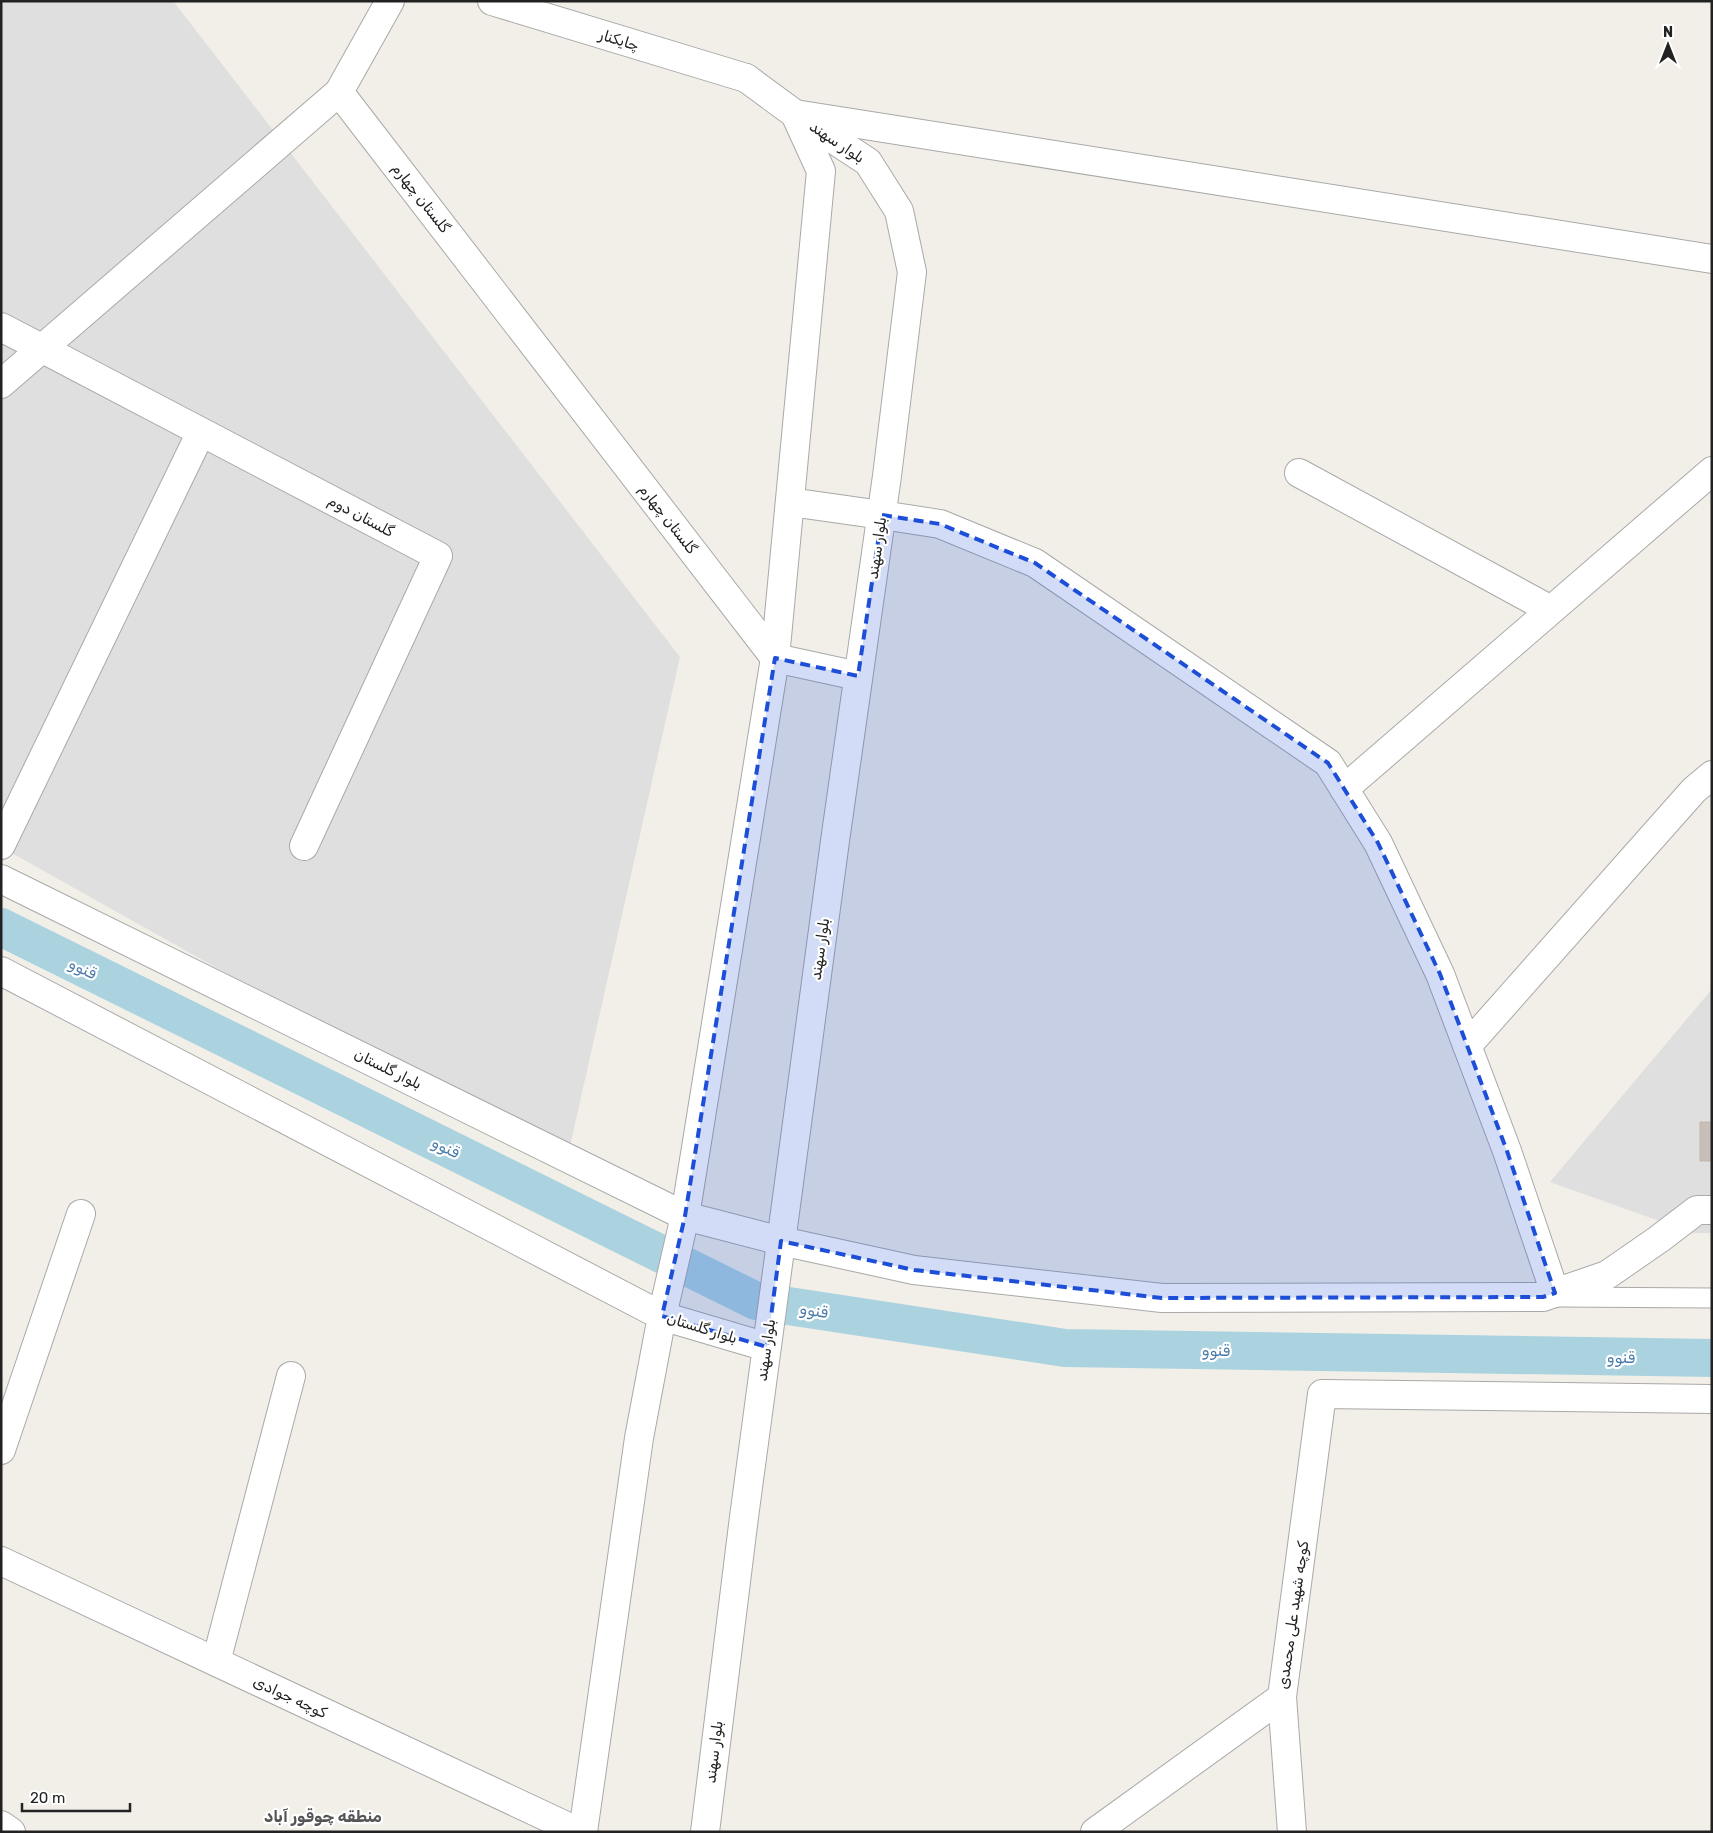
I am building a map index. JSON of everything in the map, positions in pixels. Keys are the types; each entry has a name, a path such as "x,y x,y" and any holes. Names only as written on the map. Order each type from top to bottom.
{"street":[{"path":"1,384 339,92 390,1"},
{"name":"چایکنار","path":"492,1 746,78"},
{"name":"بلوار سهند","path":"705,1832 781,1241 858,676 882,515 912,272 899,211 868,162 795,114 746,78"},
{"name":"گلستان چهارم","path":"339,92 775,658"},
{"path":"795,114 1712,258"},
{"name":"بلوار سهند","path":"581,1832 638,1438 662,1316 685,1216 775,658 821,171 795,114"},
{"name":"گلستان دوم","path":"1,327 438,556 304,846"},
{"path":"1,845 201,432"},
{"path":"1344,789 1712,471"},
{"path":"1299,473 1551,610"},
{"path":"790,502 940,524 1035,563 1328,763 1378,843 1440,974 1507,1151 1549,1295"},
{"path":"775,658 858,676"},
{"path":"1467,1046 1694,790 1712,775"},
{"name":"بلوار گلستان","path":"1,879 685,1216 781,1241 914,1270 1162,1298 1549,1295 1607,1275 1659,1239 1696,1210 1712,1210"},
{"name":"بلوار گلستان","path":"1,971 662,1316 767,1347"},
{"path":"1,1450 81,1214"},
{"path":"216,1662 291,1376"},
{"name":"کوچه شهید علی محمدی","path":"1095,1832 1282,1697 1322,1394 1712,1399"},
{"name":"کوچه جوادی","path":"1,1562 581,1832"},
{"path":"1282,1697 1292,1832"},
{"path":"1,1825 11,1832"}],"lane":[{"path":"1549,1295 1712,1298"}],"highlighted area":[{"path":"882,515 940,524 1035,563 1328,763 1378,843 1440,974 1507,1151 1555,1293 1543,1297 1162,1298 914,1270 781,1241 767,1347 662,1316 685,1216 775,658 858,676"}],"shaded area":[{"path":"1,1 174,2 680,657 566,1164 1,847"},
{"path":"1712,989 1712,1233 1693,1233 1550,1182"}],"building":[{"path":"1700,1122 1712,1122 1712,1161 1700,1161"}],"waterway":[{"name":"قنوو","path":"1,927 756,1301 1065,1348 1712,1358"}],"district":[{"name":"منطقه چوقور آباد","path":"323,1816"}]}
